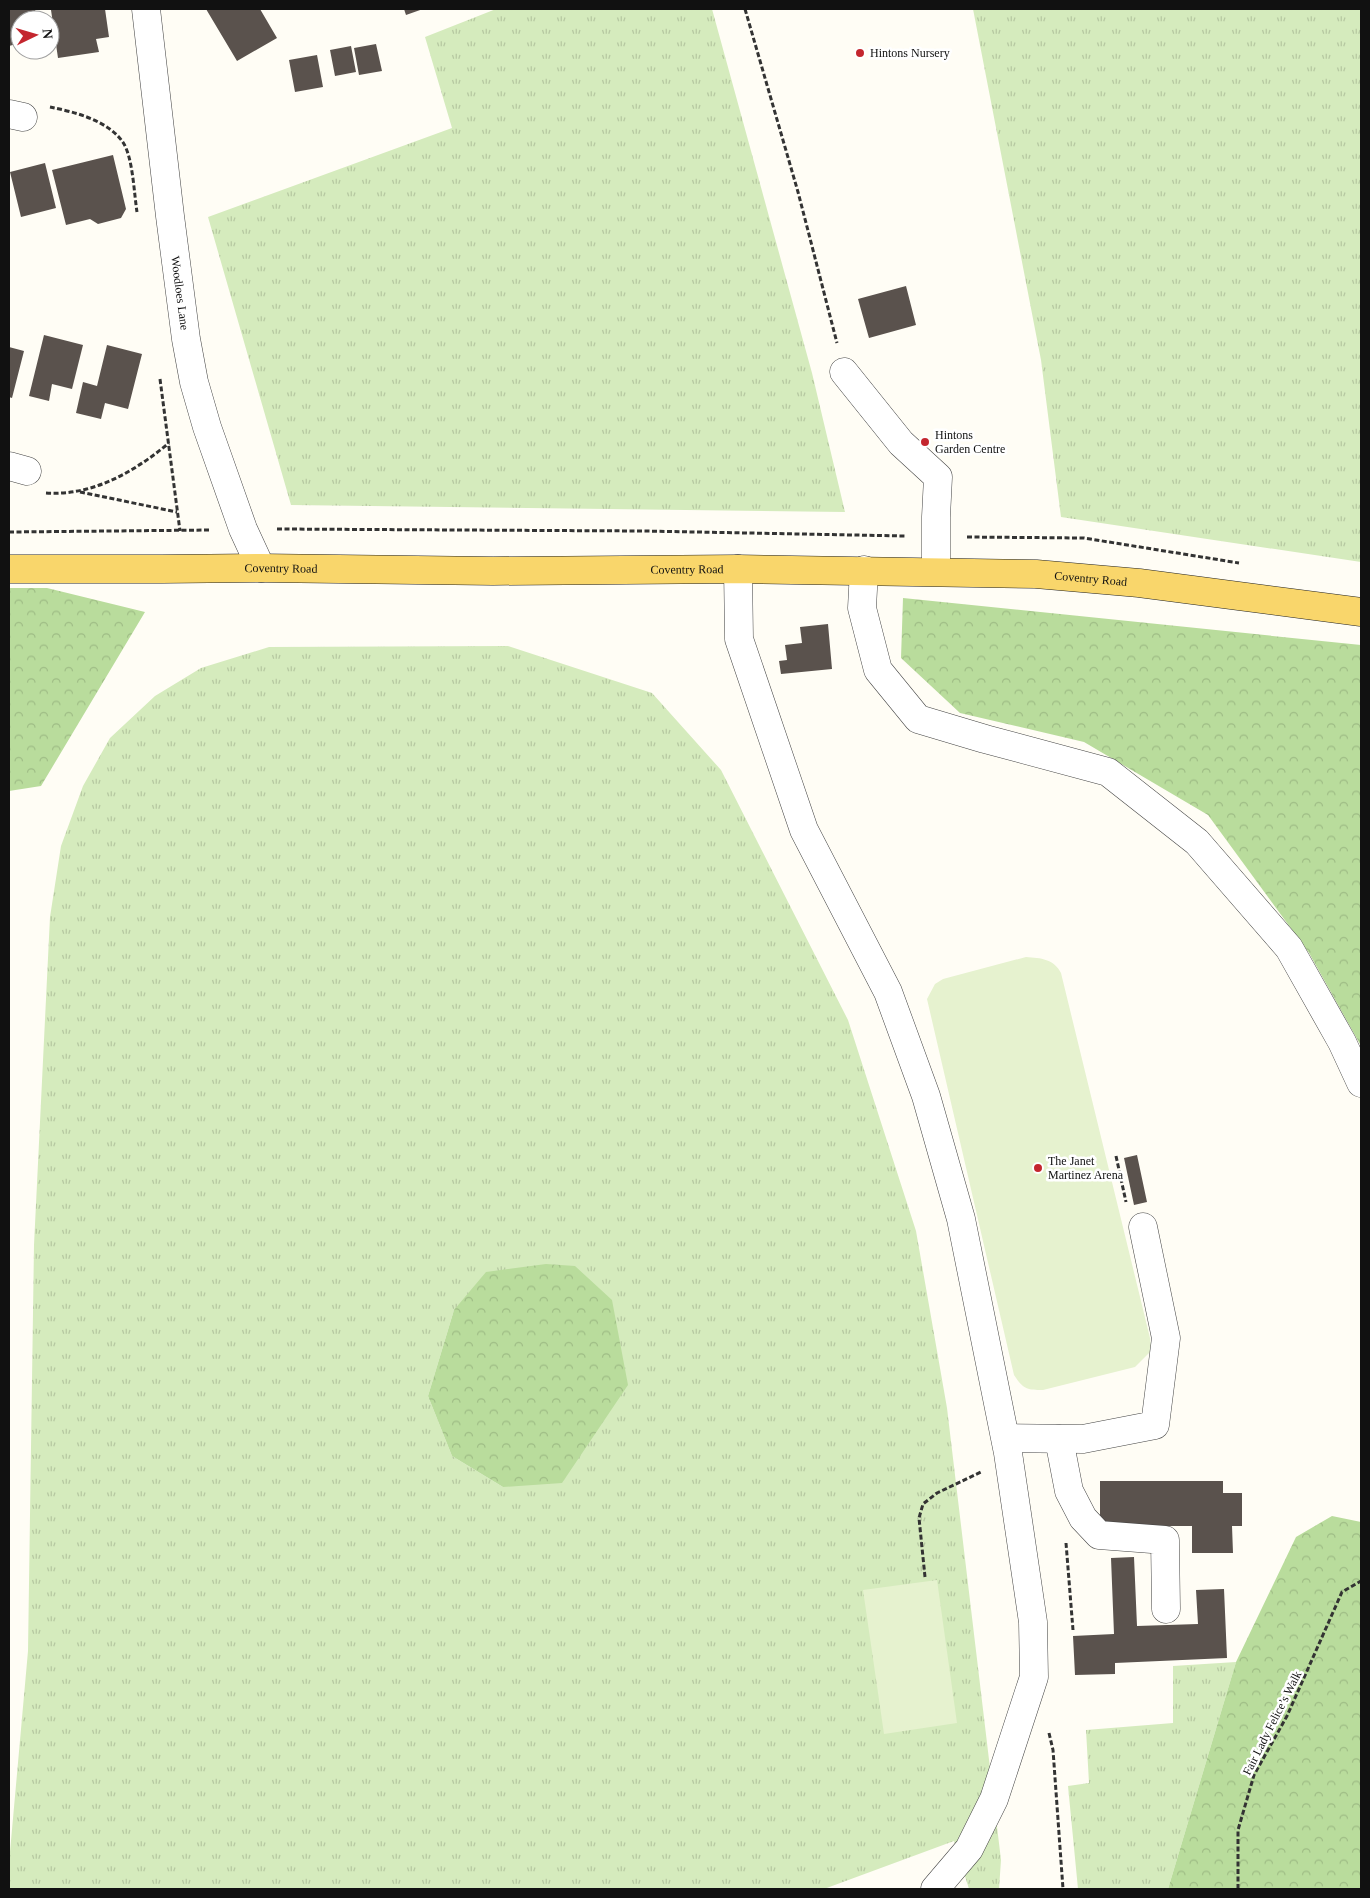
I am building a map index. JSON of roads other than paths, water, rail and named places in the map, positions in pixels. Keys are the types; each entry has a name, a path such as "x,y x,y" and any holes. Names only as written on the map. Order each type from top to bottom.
{"main road":[{"name":"Coventry Road","path":"9,568 261,568 493,571 738,569 1036,574 1086,577 1361,612"}],"street":[{"name":"Woodloes Lane","path":"146,9 170,216 194,382 207,427 243,529 261,568"},
{"path":"844,372 901,442 938,477 936,571"},
{"path":"738,569 738,639 804,830 888,992 926,1096 961,1219 1007,1445 1033,1622 1034,1677 994,1799 969,1849 935,1889"},
{"path":"864,570 862,608 878,670 918,719 1108,772 1196,842 1288,948 1342,1042 1361,1083"},
{"path":"1007,1445 1059,1439 1083,1439 1155,1425 1166,1338 1136,1218"},
{"path":"1059,1439 1069,1491 1083,1518 1099,1535 1165,1540 1166,1609"}],"place":[{"name":"Hintons Nursery","path":"860,53"},
{"name":"Hintons Garden Centre","path":"925,442"},
{"name":"The Janet Martinez Arena","path":"1038,1168"}]}
